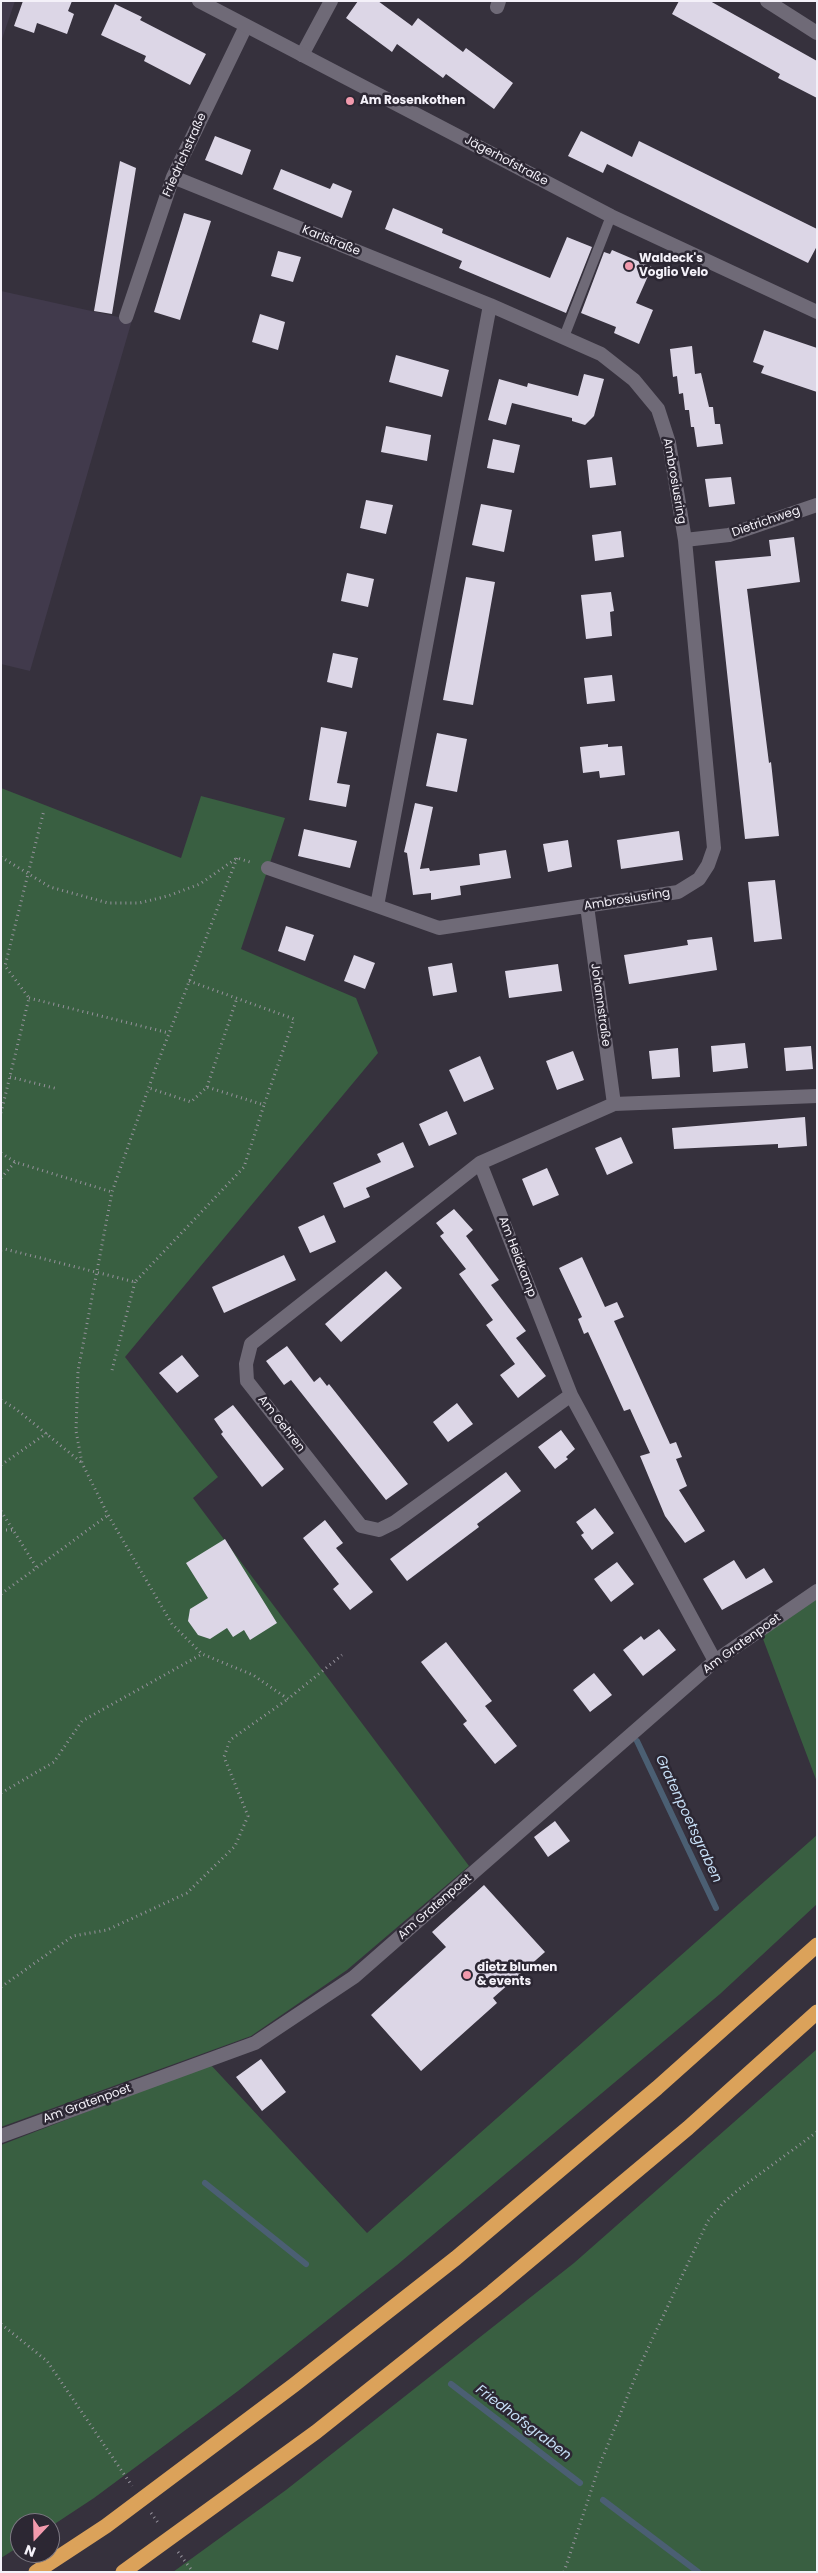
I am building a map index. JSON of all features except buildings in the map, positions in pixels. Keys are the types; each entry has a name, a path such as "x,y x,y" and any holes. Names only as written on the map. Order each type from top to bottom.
{"highway":[{"path":"36,2572 114,2520 294,2385 448,2264 657,2088 817,1945"},
{"path":"123,2572 316,2432 492,2292 688,2128 817,2012"}],"street":[{"name":"Jägerhofstraße","path":"198,1 611,216 814,308"},
{"path":"302,55 331,1"},
{"path":"767,1 817,33"},
{"name":"Friedrichstraße","path":"126,316 173,177 246,26"},
{"name":"Karlstraße","path":"173,177 490,305"},
{"path":"377,906 490,305"},
{"name":"Ambrosiusring","path":"268,868 439,928 678,892 699,879 708,865 714,848 685,540 670,443 658,409 634,380 608,359 564,337 490,305"},
{"name":"Dietrichweg","path":"685,540 729,536 817,505"},
{"name":"Johannstraße","path":"587,906 614,1104"},
{"path":"480,1163 614,1104 817,1096"},
{"name":"Am Heidkamp","path":"480,1163 571,1395 714,1661"},
{"name":"Am Gehren","path":"480,1163 251,1344 246,1364 247,1381 361,1526 379,1530 395,1522 571,1395"},
{"name":"Am Gratenpoet","path":"1,2136 255,2043 354,1977 714,1661 817,1591"}],"lane":[{"path":"564,337 611,216"}],"path":[{"path":"44,810 3,966 29,998 169,1033"},
{"path":"1,856 28,875 50,887 108,903 139,903 168,896 200,884 237,858"},
{"path":"237,858 268,868"},
{"path":"237,858 169,1033 112,1192 78,1371 76,1431 82,1463 108,1515 172,1624 202,1654 253,1675 288,1699"},
{"path":"112,1370 135,1282 244,1167 294,1019 189,981"},
{"path":"1,1113 29,998"},
{"path":"149,1088 192,1102 207,1087 237,998"},
{"path":"10,1077 58,1089"},
{"path":"207,1087 264,1105"},
{"path":"1,1153 16,1162 112,1192"},
{"path":"1,1178 16,1162"},
{"path":"1,1250 5,1249 96,1270 135,1282"},
{"path":"1,1400 47,1433 82,1463"},
{"path":"1,1465 47,1433"},
{"path":"1,1511 37,1568"},
{"path":"1,1594 108,1515"},
{"path":"1,1530 13,1530"},
{"path":"1,1793 54,1762 82,1721 202,1654"},
{"path":"1,1986 73,1936 107,1930 187,1892 235,1846 248,1816 224,1757 230,1740 288,1699 342,1655"},
{"path":"564,2572 600,2464 641,2363 708,2221 724,2202 738,2190 817,2132"},
{"path":"1,2324 47,2362 105,2448"}],"shaded area":[{"path":"1,1 15,1 1,42"},
{"path":"1,291 132,320 30,671 1,664"}],"green space":[{"path":"1,788 181,858 201,796 285,818 241,949 356,998 378,1053 125,1357 218,1477 193,1498 469,1866 347,1970 251,2036 1,2127"},
{"path":"817,1591 817,1782 760,1631"},
{"path":"817,1835 817,1904 720,1994 397,2265 238,2391 94,2498 60,2520 60,2513 10,2513 10,2552 1,2558 1,2145 210,2064 367,2233"},
{"path":"817,2049 817,2572 173,2572 286,2490 574,2263"}],"waterway":[{"name":"Gratenpoetsgraben","path":"637,1741 716,1908"},
{"name":"Friedhofsgraben","path":"205,2183 306,2264"},
{"name":"Friedhofsgraben","path":"451,2384 580,2483"},
{"name":"Friedhofsgraben","path":"603,2500 698,2572"}],"place":[{"name":"Am Rosenkothen","path":"350,101"},
{"name":"Waldeck's Voglio Velo","path":"629,266"},
{"name":"dietz blumen & events","path":"467,1975"}]}
